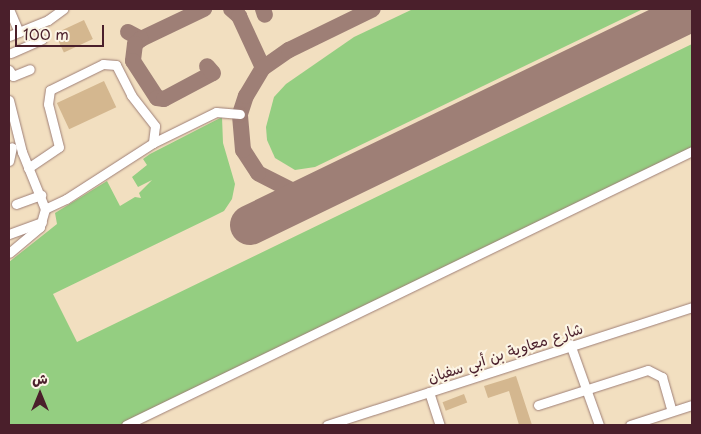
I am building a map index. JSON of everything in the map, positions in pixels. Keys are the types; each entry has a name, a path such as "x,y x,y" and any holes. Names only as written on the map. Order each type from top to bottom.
{"street":[{"path":"9,9 32,44"},
{"path":"9,36 23,31 63,9"},
{"path":"10,53 42,39"},
{"path":"28,168 55,152 60,144 48,104 48,92 108,63 116,65 131,95 152,121 156,132 152,143"},
{"path":"9,70 13,76 30,69"},
{"path":"9,100 28,168 41,195 45,209 42,222 9,252"},
{"path":"45,209 66,199 152,143 216,112 240,114"},
{"path":"9,161 12,147"},
{"path":"126,425 692,151"},
{"path":"16,204 41,195"},
{"path":"9,234 42,222"},
{"name":"شارع معاوية بن أبي سفيان","path":"326,425 570,344 692,309"},
{"path":"570,344 599,425"},
{"path":"538,405 654,371 662,377 672,411"},
{"path":"429,392 440,425"},
{"path":"630,425 692,405"}],"green space":[{"path":"413,9 643,9 315,167 295,170 275,158 267,140 266,127 274,97 286,84 354,37"},
{"path":"692,44 692,150 124,425 9,425 9,262 57,224 55,213 107,181 120,206 135,197 141,198 139,193 152,180 138,187 132,177 147,165 143,159 150,154 222,117 223,143 235,184 232,199 224,211 53,294 77,342"}],"building":[{"path":"84,20 93,39 64,53 55,34"},
{"path":"104,81 116,107 69,129 57,103"},
{"path":"516,376 532,425 519,425 509,391 488,398 484,386"},
{"path":"464,394 467,402 446,411 443,402"}],"taxiway":[{"path":"128,32 141,39 204,9"},
{"path":"231,9 239,16 263,68"},
{"path":"263,9 265,15"},
{"path":"324,189 293,191 258,173 243,150 240,114 246,96 263,68 289,50 373,9"},
{"path":"141,39 135,44 133,61 157,98 164,99 213,73 207,66"}],"runway":[{"path":"250,225 692,11"}]}
